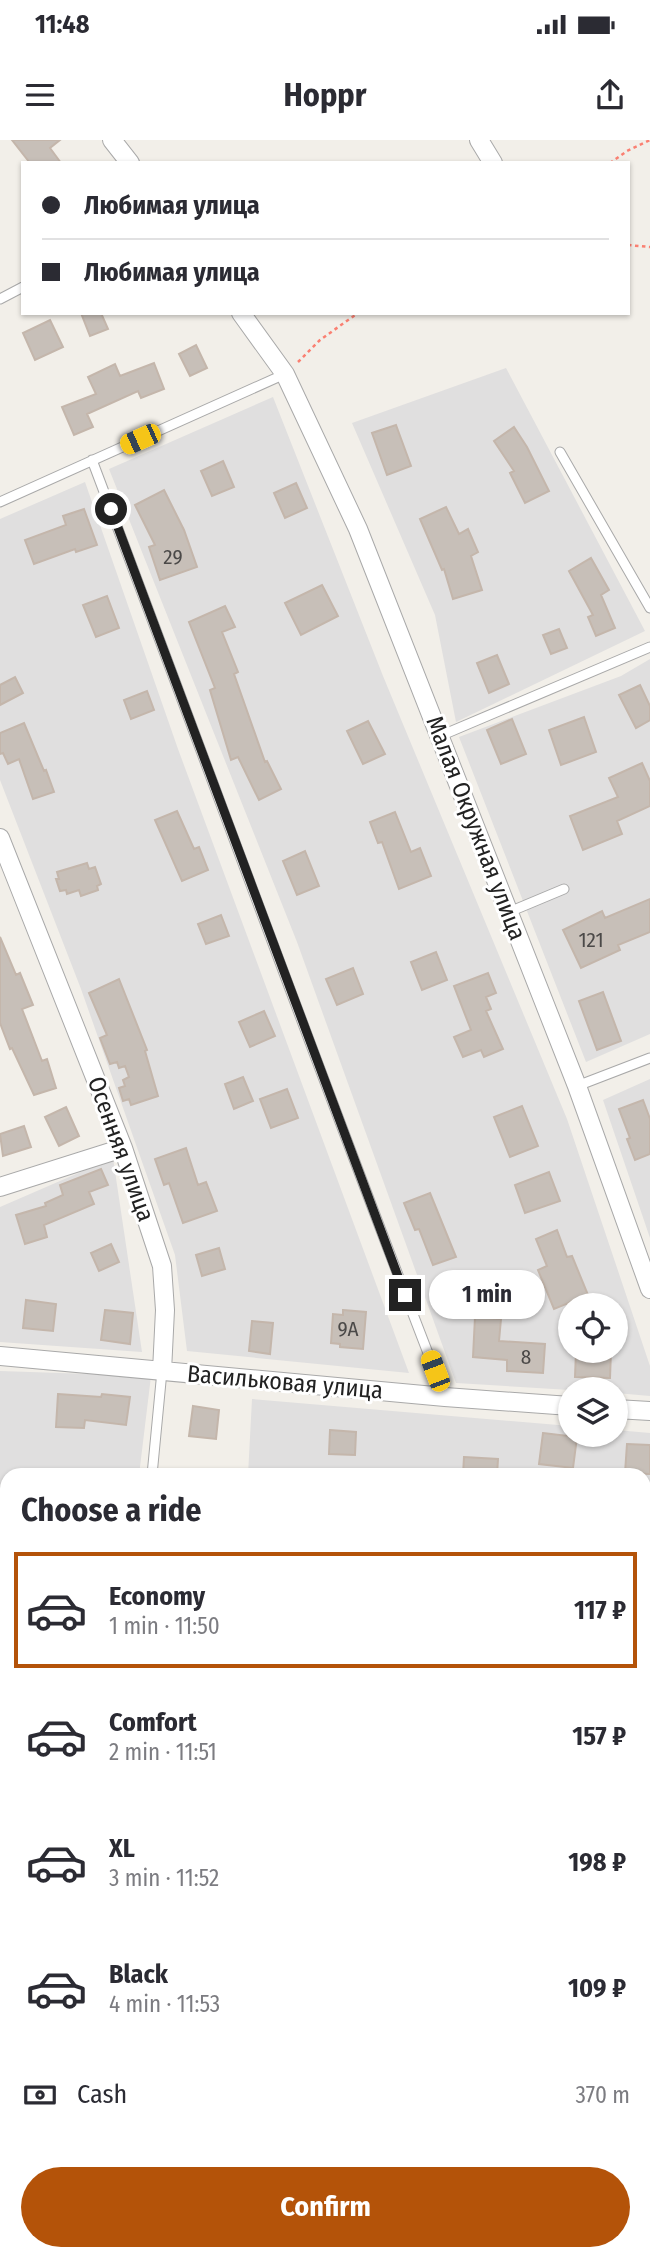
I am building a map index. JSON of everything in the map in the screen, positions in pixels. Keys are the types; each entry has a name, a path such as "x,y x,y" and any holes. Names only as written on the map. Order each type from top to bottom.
{"street":[{"path":"112,140 128,161"},
{"path":"479,140 493,161"},
{"name":"Малая Окружная улица","path":"242,315 285,374 358,529 577,1086 649,1281"},
{"name":"Осенняя улица","path":"0,838 123,1148 162,1266 165,1310 162,1371"},
{"path":"0,1187 123,1148"},
{"name":"Васильковая улица","path":"0,1356 558,1405"},
{"path":"628,1410 650,1412"}],"lane":[{"path":"0,299 21,288"},
{"path":"0,502 285,374"},
{"path":"560,452 650,608"},
{"path":"92,460 365,1192 445,1397"},
{"path":"440,736 650,647"},
{"path":"509,912 564,889"},
{"path":"577,1086 650,1058"},
{"name":"Осенняя улица","path":"153,1468 162,1371"}],"path":[{"path":"613,161 650,140"},
{"path":"630,245 650,247"},
{"path":"285,374 320,340 355,315"}],"shaded area":[{"path":"506,368 645,631 456,722 435,615 352,423"},
{"path":"273,397 383,676 567,1119 625,1293 558,1293 558,1363 628,1363 628,1301 650,1366 650,1396 628,1394 628,1377 558,1377 558,1389 456,1383 297,942 109,469"},
{"path":"85,482 178,749 409,1373 187,1351 175,1255 81,989 0,780 0,519"},
{"path":"650,659 650,1034 586,1062 459,737 621,676"},
{"path":"650,1079 650,1238 603,1100"},
{"path":"113,1158 142,1352 0,1342 0,1207"},
{"path":"0,1371 151,1376 140,1468 0,1468"},
{"path":"252,1399 558,1425 558,1447 628,1447 628,1431 650,1433 650,1468 248,1468"}],"building":[{"path":"12,140 60,140 50,148 60,161 28,161"},
{"path":"82,315 102,315 108,329 90,336"},
{"path":"50,320 63,347 35,360 23,333"},
{"path":"196,345 207,368 190,376 179,354"},
{"path":"154,363 164,389 141,398 138,391 87,414 93,427 74,435 62,407 96,394 88,377 115,364 120,376"},
{"path":"396,425 411,466 387,475 372,433"},
{"path":"514,427 549,491 525,503 510,473 514,471 494,441"},
{"path":"223,461 234,487 212,496 201,471"},
{"path":"296,483 307,508 285,518 274,493"},
{"path":"164,490 184,530 197,567 160,580 149,547 155,545 135,505"},
{"path":"446,507 459,534 468,529 478,552 471,556 482,590 453,599 444,569 442,570 420,519"},
{"path":"84,509 97,545 76,552 75,549 34,564 25,540 66,525 63,516"},
{"path":"591,558 609,590 601,595 615,628 596,636 588,617 593,615 569,571"},
{"path":"322,585 338,616 301,635 285,603"},
{"path":"107,596 119,628 96,637 83,605"},
{"path":"225,606 235,627 222,632 238,672 234,674 265,762 267,761 281,789 259,800 238,757 231,760 210,690 215,688 189,622"},
{"path":"559,629 567,648 551,654 543,635"},
{"path":"497,655 509,684 489,693 477,663"},
{"path":"15,677 23,693 0,705 0,685"},
{"path":"640,685 650,706 650,720 636,728 619,695"},
{"path":"147,691 154,710 131,719 124,700"},
{"path":"584,717 596,752 561,765 549,730"},
{"path":"512,719 526,754 501,764 487,730"},
{"path":"368,721 385,754 363,764 347,731"},
{"path":"24,723 54,792 33,799 19,759 8,764 3,753 0,754 0,733"},
{"path":"642,763 650,781 650,806 617,821 622,834 583,850 570,816 618,797 609,778"},
{"path":"177,811 194,849 199,847 208,870 182,881 155,820"},
{"path":"395,812 411,852 420,848 431,876 399,889 382,842 378,843 370,822"},
{"path":"305,851 319,886 297,895 283,861"},
{"path":"87,863 89,869 95,867 101,884 97,886 98,890 81,896 79,890 67,894 66,890 60,891 57,872"},
{"path":"650,899 650,932 618,945 620,950 581,968 563,930 602,911 605,918"},
{"path":"221,915 229,936 206,944 198,924"},
{"path":"0,937 16,975 20,973 33,1005 22,1009 42,1061 47,1059 56,1088 34,1095 0,1023"},
{"path":"436,952 447,980 422,990 411,962"},
{"path":"353,968 363,994 337,1005 326,979"},
{"path":"488,973 496,993 486,997 491,1009 486,1011 503,1049 484,1057 481,1050 463,1057 454,1037 471,1030 454,986"},
{"path":"119,979 147,1050 145,1051 158,1096 131,1105 129,1099 123,1101 119,1088 125,1086 123,1080 129,1077 125,1066 119,1068 117,1062 110,1064 100,1038 107,1035 89,993"},
{"path":"603,992 621,1041 597,1050 579,1001"},
{"path":"264,1011 275,1036 250,1047 239,1022"},
{"path":"243,1077 253,1101 234,1109 225,1084"},
{"path":"287,1089 298,1118 271,1128 260,1099"},
{"path":"643,1100 650,1119 650,1154 635,1160 619,1109"},
{"path":"522,1106 538,1146 510,1157 494,1117"},
{"path":"66,1107 79,1136 59,1146 45,1117"},
{"path":"24,1126 31,1147 3,1156 0,1134"},
{"path":"186,1148 198,1185 206,1182 217,1211 183,1223 169,1183 164,1185 155,1159"},
{"path":"101,1169 108,1185 89,1192 94,1204 44,1225 47,1237 25,1244 16,1215 46,1206 45,1203 63,1195 60,1185"},
{"path":"549,1172 560,1201 525,1213 515,1185"},
{"path":"430,1193 456,1257 433,1265 419,1229 415,1230 404,1203"},
{"path":"557,1230 567,1257 572,1256 587,1293 558,1293 558,1307 554,1309 538,1270 547,1266 536,1239"},
{"path":"111,1244 119,1262 99,1271 91,1253"},
{"path":"219,1248 225,1269 202,1276 196,1255"},
{"path":"26,1300 56,1304 53,1331 23,1328"},
{"path":"105,1310 133,1313 130,1344 101,1340"},
{"path":"343,1310 366,1312 363,1349 340,1347 340,1344 331,1343 333,1314 343,1315"},
{"path":"475,1317 501,1319 499,1341 545,1344 543,1373 507,1371 507,1360 473,1357"},
{"path":"252,1321 273,1323 270,1354 249,1351"},
{"path":"576,1363 611,1363 610,1377 575,1377"},
{"path":"58,1394 130,1397 126,1425 85,1420 84,1428 56,1427"},
{"path":"193,1406 219,1410 216,1439 189,1436"},
{"path":"330,1430 356,1432 355,1455 329,1454"},
{"path":"543,1433 558,1435 558,1447 576,1447 573,1468 539,1464"},
{"path":"628,1444 650,1445 650,1468 625,1468"},
{"path":"464,1457 498,1459 497,1468 463,1468"}],"route":[{"path":"111,509 405,1295"}]}
